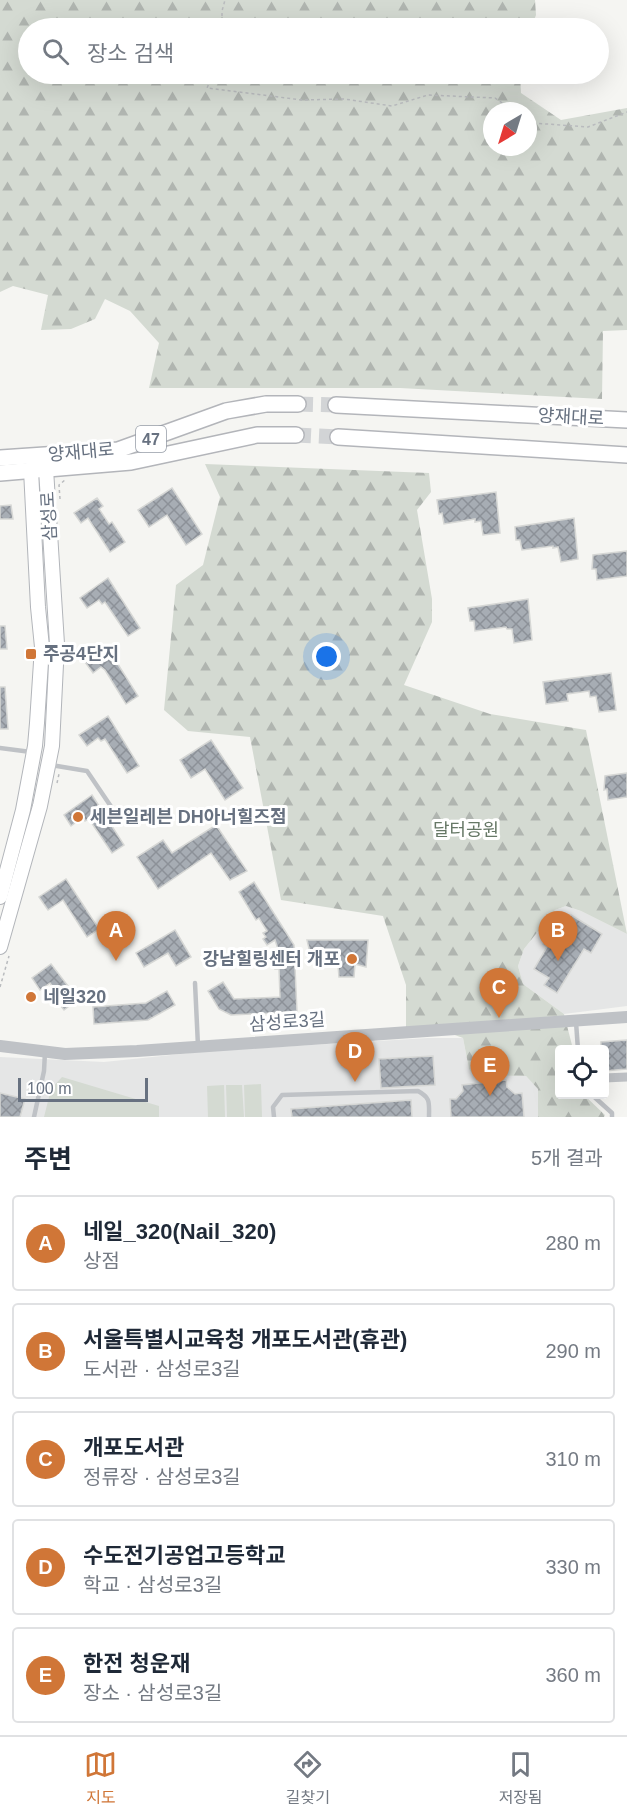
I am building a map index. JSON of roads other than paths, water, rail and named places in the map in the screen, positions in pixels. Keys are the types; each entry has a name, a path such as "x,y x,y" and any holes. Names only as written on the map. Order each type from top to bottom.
{"main road":[{"name":"양재대로","path":"0,458 118,450 226,411 266,404 298,404"},
{"name":"양재대로","path":"336,405 627,420"},
{"name":"양재대로","path":"0,473 131,462 256,435 296,435"},
{"name":"양재대로","path":"338,437 627,455"},
{"name":"삼성로","path":"0,897 23,810 34,752 42,647 38,607 38,456"},
{"name":"삼성로","path":"0,947 40,806 52,746 57,644 38,470"}],"street":[{"name":"삼성로3길","path":"0,1046 45,1052 104,1053 627,1017"},
{"path":"609,1078 627,1077"}],"lane":[{"path":"0,747 34,752"},
{"path":"48,764 87,771 112,808"},
{"path":"195,983 198,1046"},
{"path":"576,1020 578,1045"},
{"path":"34,1117 44,1071 45,1052"},
{"path":"274,1117 273,1107 282,1095 418,1090 426,1095 429,1102 429,1117"},
{"path":"596,1099 612,1113 612,1117"}],"tunnel":[{"path":"298,404 336,405"},
{"path":"296,435 338,437"}],"place":[{"name":"주공4단지","path":"31,654"},
{"name":"세븐일레븐 DH아너힐즈점","path":"78,817"},
{"name":"강남힐링센터 개포","path":"352,959"},
{"name":"네일_320(Nail_320)","path":"116,961"},
{"name":"서울특별시교육청 개포도서관(휴관)","path":"558,961"},
{"name":"네일320","path":"31,997"},
{"name":"개포도서관","path":"499,1018"},
{"name":"수도전기공업고등학교","path":"355,1082"},
{"name":"한전 청운재","path":"490,1096"}],"park label":[{"name":"달터공원","path":"466,830"}]}
